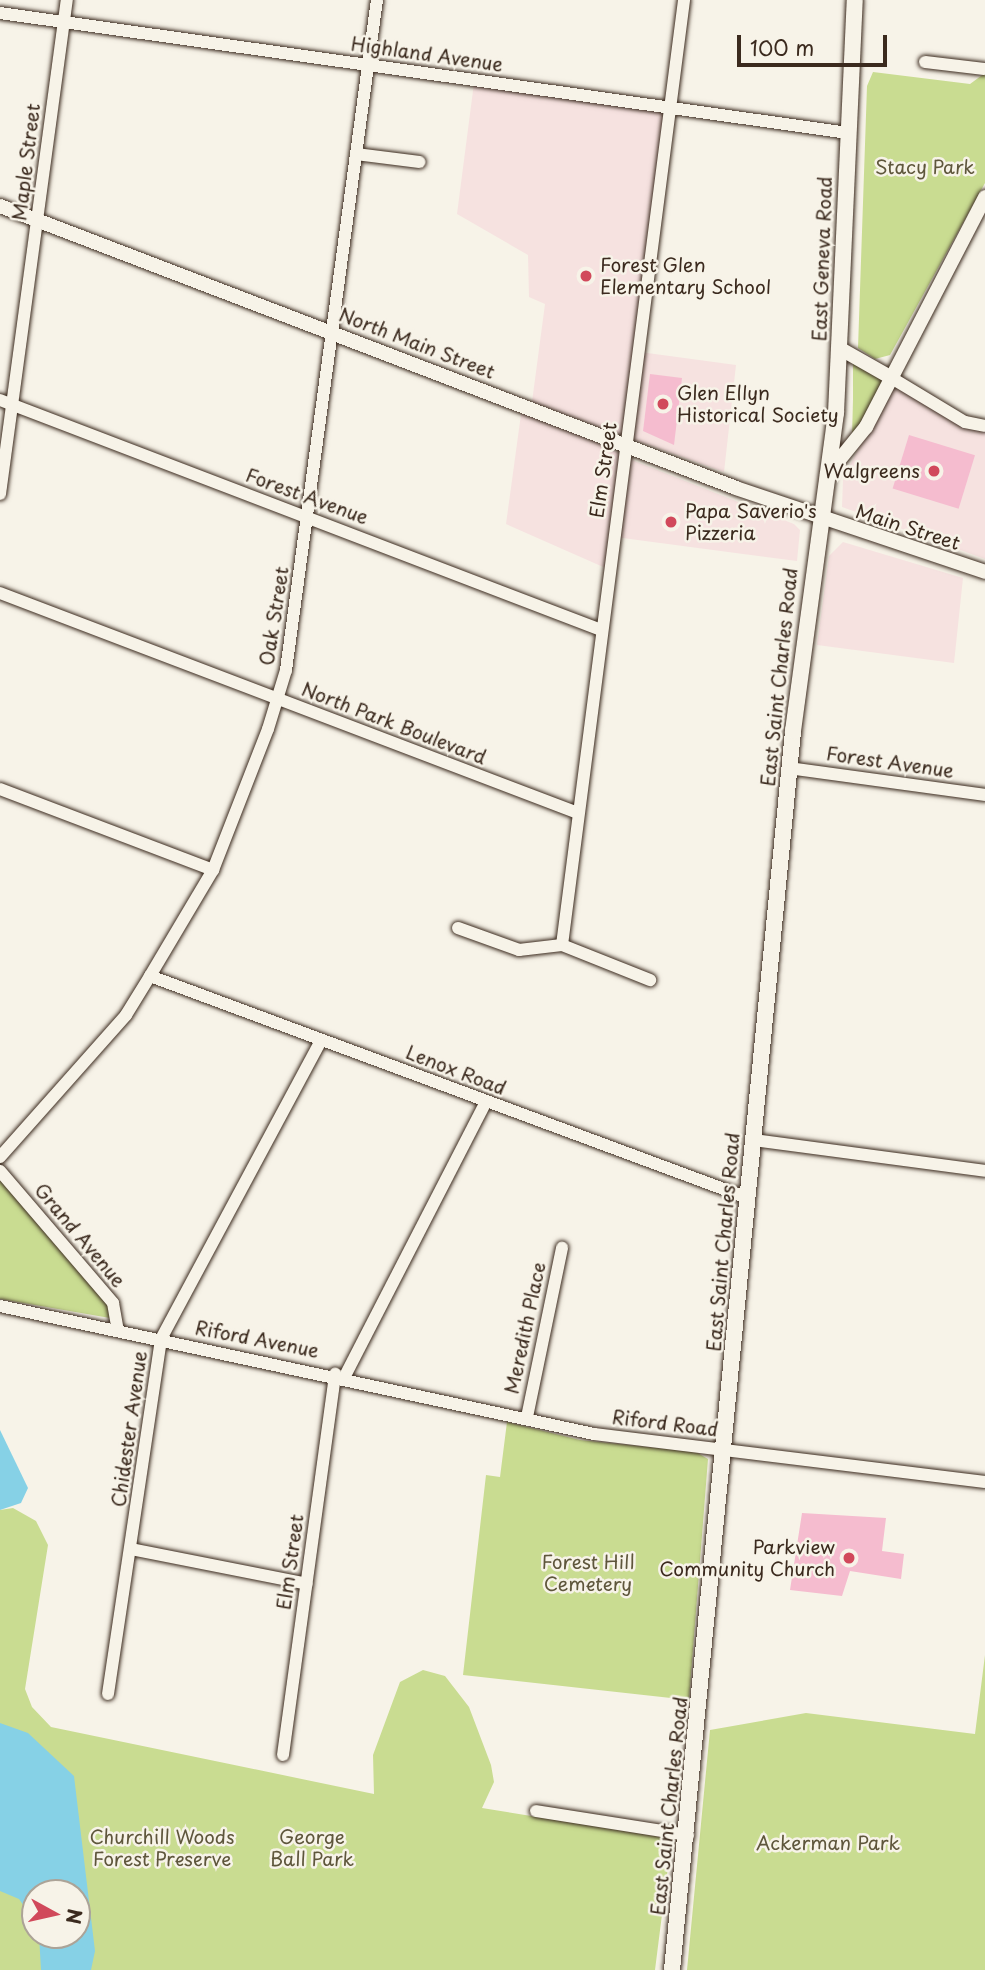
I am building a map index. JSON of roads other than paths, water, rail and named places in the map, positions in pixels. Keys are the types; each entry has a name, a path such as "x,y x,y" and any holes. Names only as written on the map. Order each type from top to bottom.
{"main road":[{"name":"East Geneva Road","path":"819,518 827,475 839,348 855,0"},
{"name":"East Saint Charles Road","path":"672,1970 688,1835 789,768 819,518"}],"street":[{"name":"Maple Street","path":"0,494 6,403 38,221 67,0"},
{"name":"Oak Street","path":"0,1157 126,1015 150,976 213,870 277,699 308,517 377,0"},
{"name":"Elm Street","path":"562,946 684,0"},
{"name":"Highland Avenue","path":"0,13 849,133"},
{"path":"925,62 985,69"},
{"path":"356,154 419,162"},
{"path":"827,475 856,443 985,197"},
{"name":"North Main Street","path":"0,206 819,518"},
{"path":"839,348 965,422 985,426"},
{"name":"Forest Avenue","path":"6,403 601,630"},
{"name":"Main Street","path":"819,518 985,572"},
{"name":"North Park Boulevard","path":"0,593 578,813"},
{"name":"Forest Avenue","path":"789,768 985,795"},
{"path":"0,789 213,870"},
{"path":"458,928 519,950 562,946 650,980"},
{"name":"Lenox Road","path":"150,976 748,1198"},
{"name":"Chidester Avenue","path":"108,1693 161,1339 321,1040"},
{"name":"Elm Street","path":"283,1755 340,1375 486,1101"},
{"path":"754,1140 985,1171"},
{"name":"Grand Avenue","path":"0,1171 113,1303 118,1329"},
{"name":"Meredith Place","path":"527,1417 562,1248"},
{"path":"0,1306 161,1339"},
{"name":"Riford Avenue","path":"161,1339 340,1375"},
{"name":"Riford Road","path":"340,1375 594,1434 985,1482"},
{"path":"131,1549 307,1584"},
{"path":"536,1811 688,1835"}],"water":[{"path":"0,1430 28,1488 21,1503 0,1510"},
{"path":"0,1723 28,1733 74,1776 86,1879 21,1879 21,1902 0,1891"},
{"path":"91,1918 95,1951 91,1970 41,1970 40,1949 91,1949"}],"place":[{"name":"Forest Glen Elementary School","path":"586,276"},
{"name":"Glen Ellyn Historical Society","path":"663,404"},
{"name":"Walgreens","path":"934,471"},
{"name":"Papa Saverio's Pizzeria","path":"671,522"},
{"name":"Parkview Community Church","path":"849,1558"}],"park label":[{"name":"Stacy Park","path":"925,167"},
{"name":"Forest Hill Cemetery","path":"588,1573"},
{"name":"Ackerman Park","path":"828,1843"},
{"name":"Churchill Woods Forest Preserve","path":"162,1848"},
{"name":"George Ball Park","path":"312,1848"}]}
